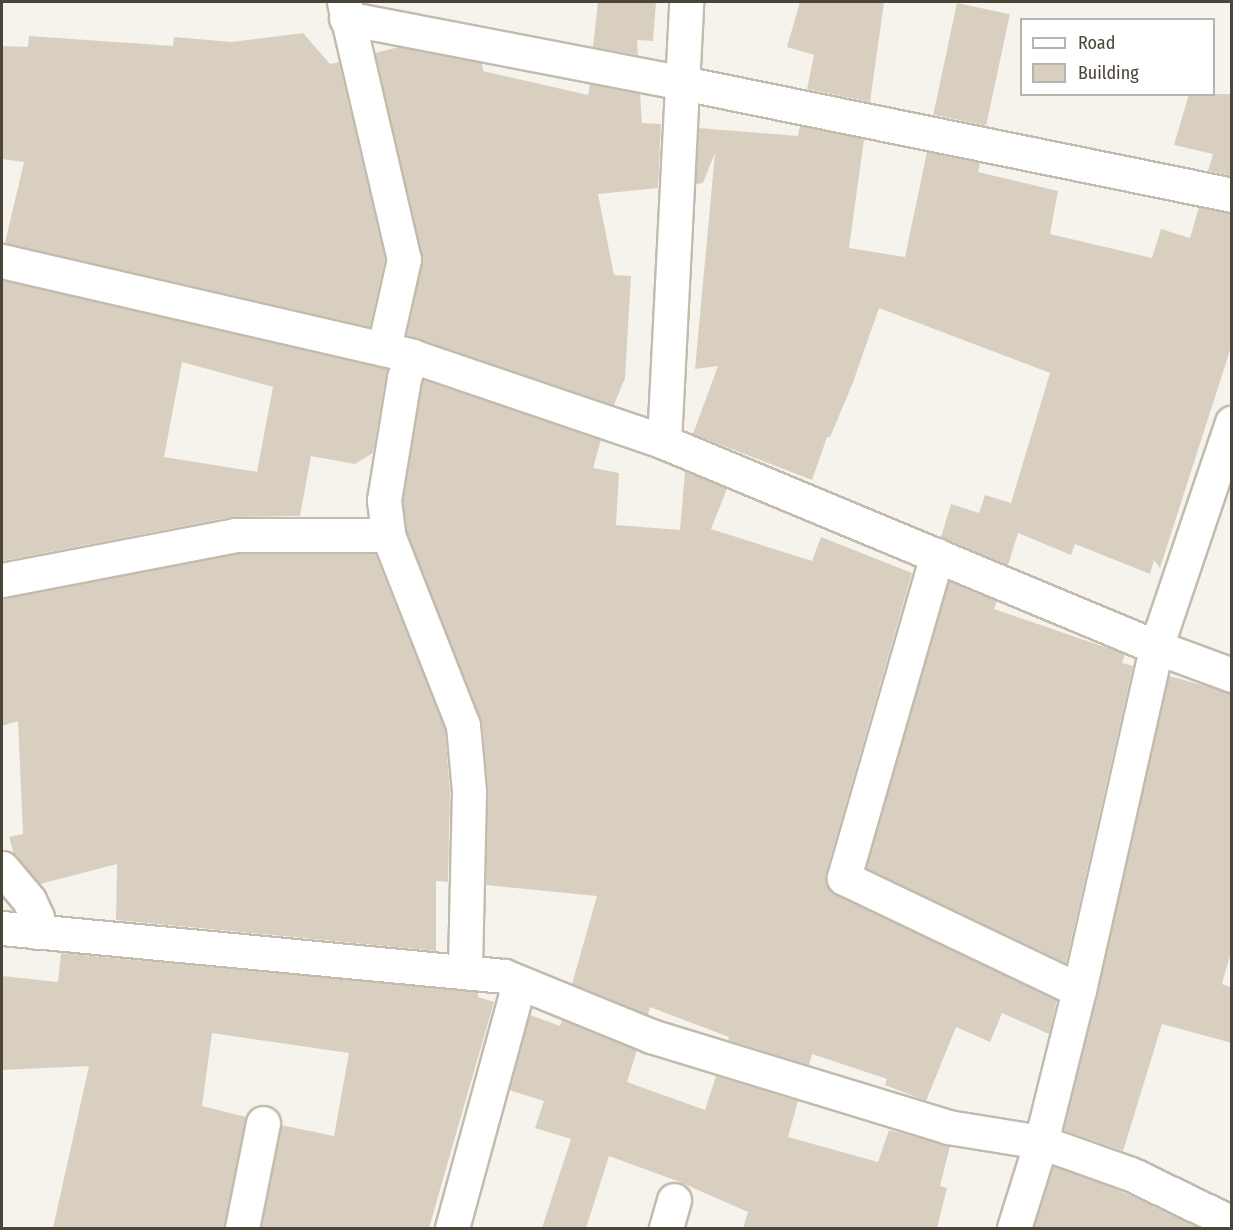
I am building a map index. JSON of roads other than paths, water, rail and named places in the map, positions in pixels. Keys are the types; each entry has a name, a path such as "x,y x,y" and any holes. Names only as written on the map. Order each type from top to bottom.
{"street":[{"path":"664,442 686,2"},
{"path":"465,972 469,791 463,724 388,535 384,500 404,378 398,352 404,259 345,10 682,83 1232,195"},
{"path":"2,261 398,352 664,442 1156,647 1232,675"},
{"path":"1014,1228 1041,1142 1079,990 1156,647 1224,474 1232,423"},
{"path":"2,580 234,535 388,535"},
{"path":"936,555 844,878 1079,990"},
{"path":"2,868 29,900 37,917 37,932"},
{"path":"2,928 504,976 651,1036 948,1127 1041,1142 1131,1174 1232,1223"},
{"path":"452,1228 519,983"},
{"path":"242,1228 263,1123"}]}
